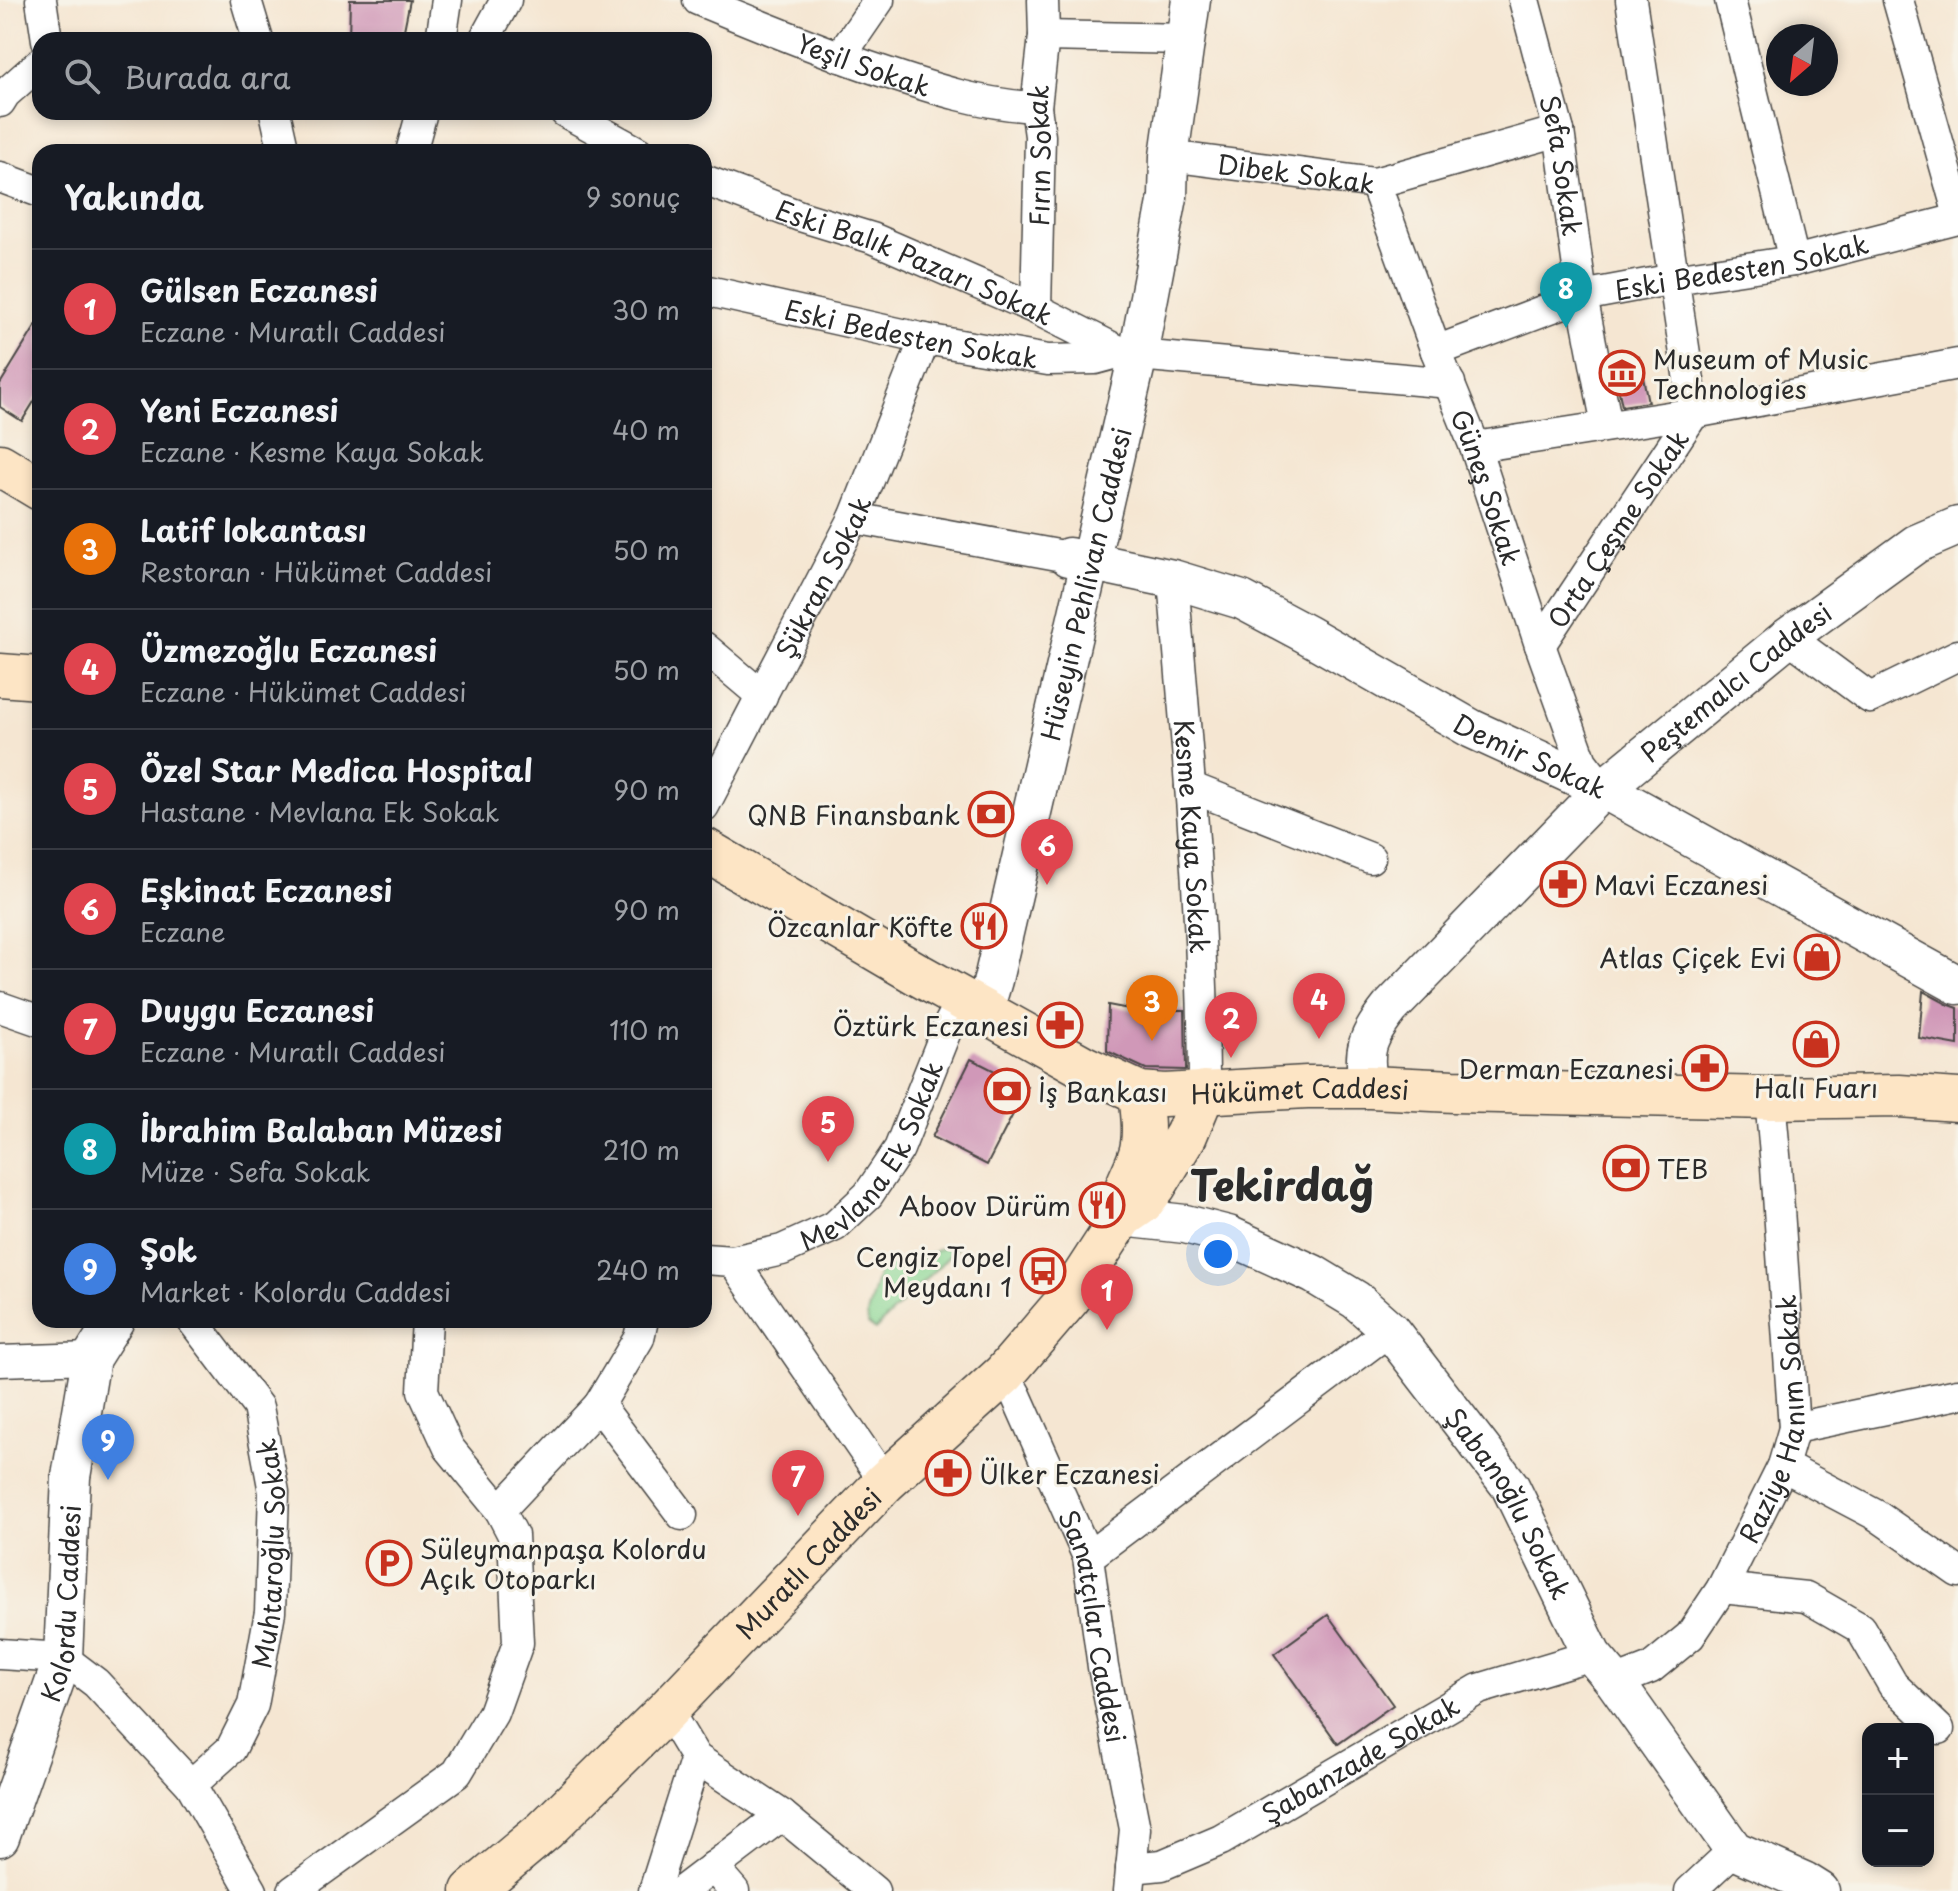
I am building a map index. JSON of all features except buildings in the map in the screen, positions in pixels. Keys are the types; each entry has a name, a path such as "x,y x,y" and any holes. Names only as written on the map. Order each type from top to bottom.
{"main road":[{"path":"0,465 32,484"},
{"path":"0,675 32,677"},
{"name":"Hükümet Caddesi","path":"712,854 919,975 1084,1067 1140,1093 1164,1095 1307,1087 1370,1087 1770,1098 1899,1096 1958,1100"},
{"name":"Muratlı Caddesi","path":"472,1891 545,1830 667,1710 885,1482 1004,1374 1070,1297 1122,1217 1142,1203 1172,1161 1204,1092"},
{"name":"Muratlı Caddesi","path":"1122,1217 1123,1191 1140,1154 1144,1132 1140,1093"}],"street":[{"path":"41,0 46,32"},
{"path":"246,0 256,32"},
{"path":"442,32 447,0"},
{"path":"488,32 506,0"},
{"path":"840,57 879,0"},
{"name":"Fırın Sokak","path":"1036,309 1040,136 1036,107 1044,36 1043,0"},
{"name":"Hüseyin Pehlivan Caddesi","path":"973,1004 973,974 1168,197 1169,156 1191,0"},
{"name":"Sefa Sokak","path":"1524,0 1559,131 1582,296 1607,426"},
{"path":"1631,0 1694,413"},
{"path":"1730,0 1794,261"},
{"path":"1898,0 1958,212"},
{"name":"Yeşil Sokak","path":"700,1 840,57 927,87 1009,106 1036,107"},
{"path":"1044,36 1186,39"},
{"path":"0,102 32,70"},
{"path":"277,120 282,144"},
{"path":"413,144 420,120"},
{"path":"580,120 623,144"},
{"name":"Dibek Sokak","path":"1169,156 1375,183 1559,131"},
{"path":"0,177 32,189"},
{"name":"Eski Balık Pazarı Sokak","path":"712,183 800,216 872,238 1036,309 1130,354"},
{"name":"Güneş Sokak","path":"1375,183 1436,351 1475,447 1582,762 1603,789"},
{"name":"Eski Bedesten Sokak","path":"1436,351 1582,296 1794,261 1958,219"},
{"name":"Eski Bedesten Sokak","path":"712,292 925,339 1048,360 1095,359 1130,354 1450,383"},
{"name":"Şükran Sokak","path":"712,791 854,518 925,339"},
{"path":"1475,447 1694,413 1958,364"},
{"name":"Orta Çeşme Sokak","path":"1540,645 1694,413"},
{"name":"Demir Sokak","path":"854,518 1079,559 1173,579 1242,600 1472,729 1603,789 1958,985"},
{"name":"Peştemalcı Caddesi","path":"1370,1087 1365,1053 1374,1029 1390,1008 1603,789 1788,637 1916,544 1958,526"},
{"name":"Kesme Kaya Sokak","path":"1173,579 1190,787 1204,1019 1204,1092"},
{"path":"1788,637 1870,698 1958,655"},
{"path":"712,654 762,696"},
{"path":"1190,787 1370,858"},
{"name":"Mevlana Ek Sokak","path":"718,1260 782,1250 835,1226 868,1195 899,1149 948,1026 973,1004"},
{"path":"0,1007 32,1018"},
{"name":"Raziye Hanım Sokak","path":"1604,1669 1651,1668 1690,1636 1722,1588 1783,1466 1794,1428 1770,1098"},
{"name":"Şabanoğlu Sokak","path":"1122,1217 1185,1224 1228,1235 1313,1274 1356,1300 1390,1330 1510,1486 1604,1669 1734,1850"},
{"path":"718,1260 885,1482"},
{"name":"Kolordu Caddesi","path":"0,1837 63,1658 71,1477 91,1358 110,1328"},
{"name":"Muhtaroğlu Sokak","path":"191,1785 231,1749 253,1705 270,1612 274,1492 258,1407 198,1328"},
{"path":"293,1891 457,1773 493,1713 518,1643 513,1535 500,1510 449,1448 423,1391 427,1328"},
{"path":"500,1510 599,1405 639,1338 641,1328"},
{"path":"1088,1557 1390,1330"},
{"path":"0,1361 91,1358"},
{"name":"Sanatçılar Caddesi","path":"1004,1374 1088,1557 1103,1667 1135,1829 1130,1880"},
{"path":"1794,1428 1958,1394"},
{"path":"599,1405 682,1515"},
{"path":"1783,1466 1876,1515 1958,1572"},
{"path":"1722,1588 1806,1597 1860,1628 1893,1685 1939,1729"},
{"path":"0,1654 63,1658 96,1683 191,1785 252,1891"},
{"name":"Şabanzade Sokak","path":"1130,1880 1221,1840 1479,1689 1604,1669"},
{"path":"667,1710 696,1758 782,1815 874,1891"},
{"path":"654,1891 696,1758"},
{"path":"682,1891 782,1815"},
{"path":"1690,1891 1734,1850 1820,1891"},
{"path":"713,1867 734,1891"}],"green space":[{"path":"956,1246 875,1330 868,1324 867,1315 879,1271 886,1265 921,1260 939,1249"}],"place":[{"name":"İbrahim Balaban Müzesi","path":"1566,328"},
{"name":"Museum of Music Technologies","path":"1622,373"},
{"name":"QNB Finansbank","path":"991,814"},
{"name":"Mavi Eczanesi","path":"1563,884"},
{"name":"Eşkinat Eczanesi","path":"1047,885"},
{"name":"Özcanlar Köfte","path":"984,926"},
{"name":"Atlas Çiçek Evi","path":"1817,957"},
{"name":"Öztürk Eczanesi","path":"1060,1025"},
{"name":"Üzmezoğlu Eczanesi","path":"1319,1039"},
{"name":"Latif lokantası","path":"1152,1041"},
{"name":"Halı Fuarı","path":"1816,1044"},
{"name":"Yeni Eczanesi","path":"1231,1058"},
{"name":"Derman Eczanesi","path":"1705,1068"},
{"name":"İş Bankası","path":"1007,1091"},
{"name":"Özel Star Medica Hospital","path":"828,1162"},
{"name":"TEB","path":"1626,1168"},
{"name":"Aboov Dürüm","path":"1102,1205"},
{"name":"Cengiz Topel Meydanı 1","path":"1043,1271"},
{"name":"Gülsen Eczanesi","path":"1107,1330"},
{"name":"Ülker Eczanesi","path":"948,1473"},
{"name":"Şok","path":"108,1480"},
{"name":"Duygu Eczanesi","path":"798,1516"},
{"name":"Süleymanpaşa Kolordu Açık Otoparkı","path":"389,1563"}],"district":[{"name":"Tekirdağ","path":"1282,1183"}]}
